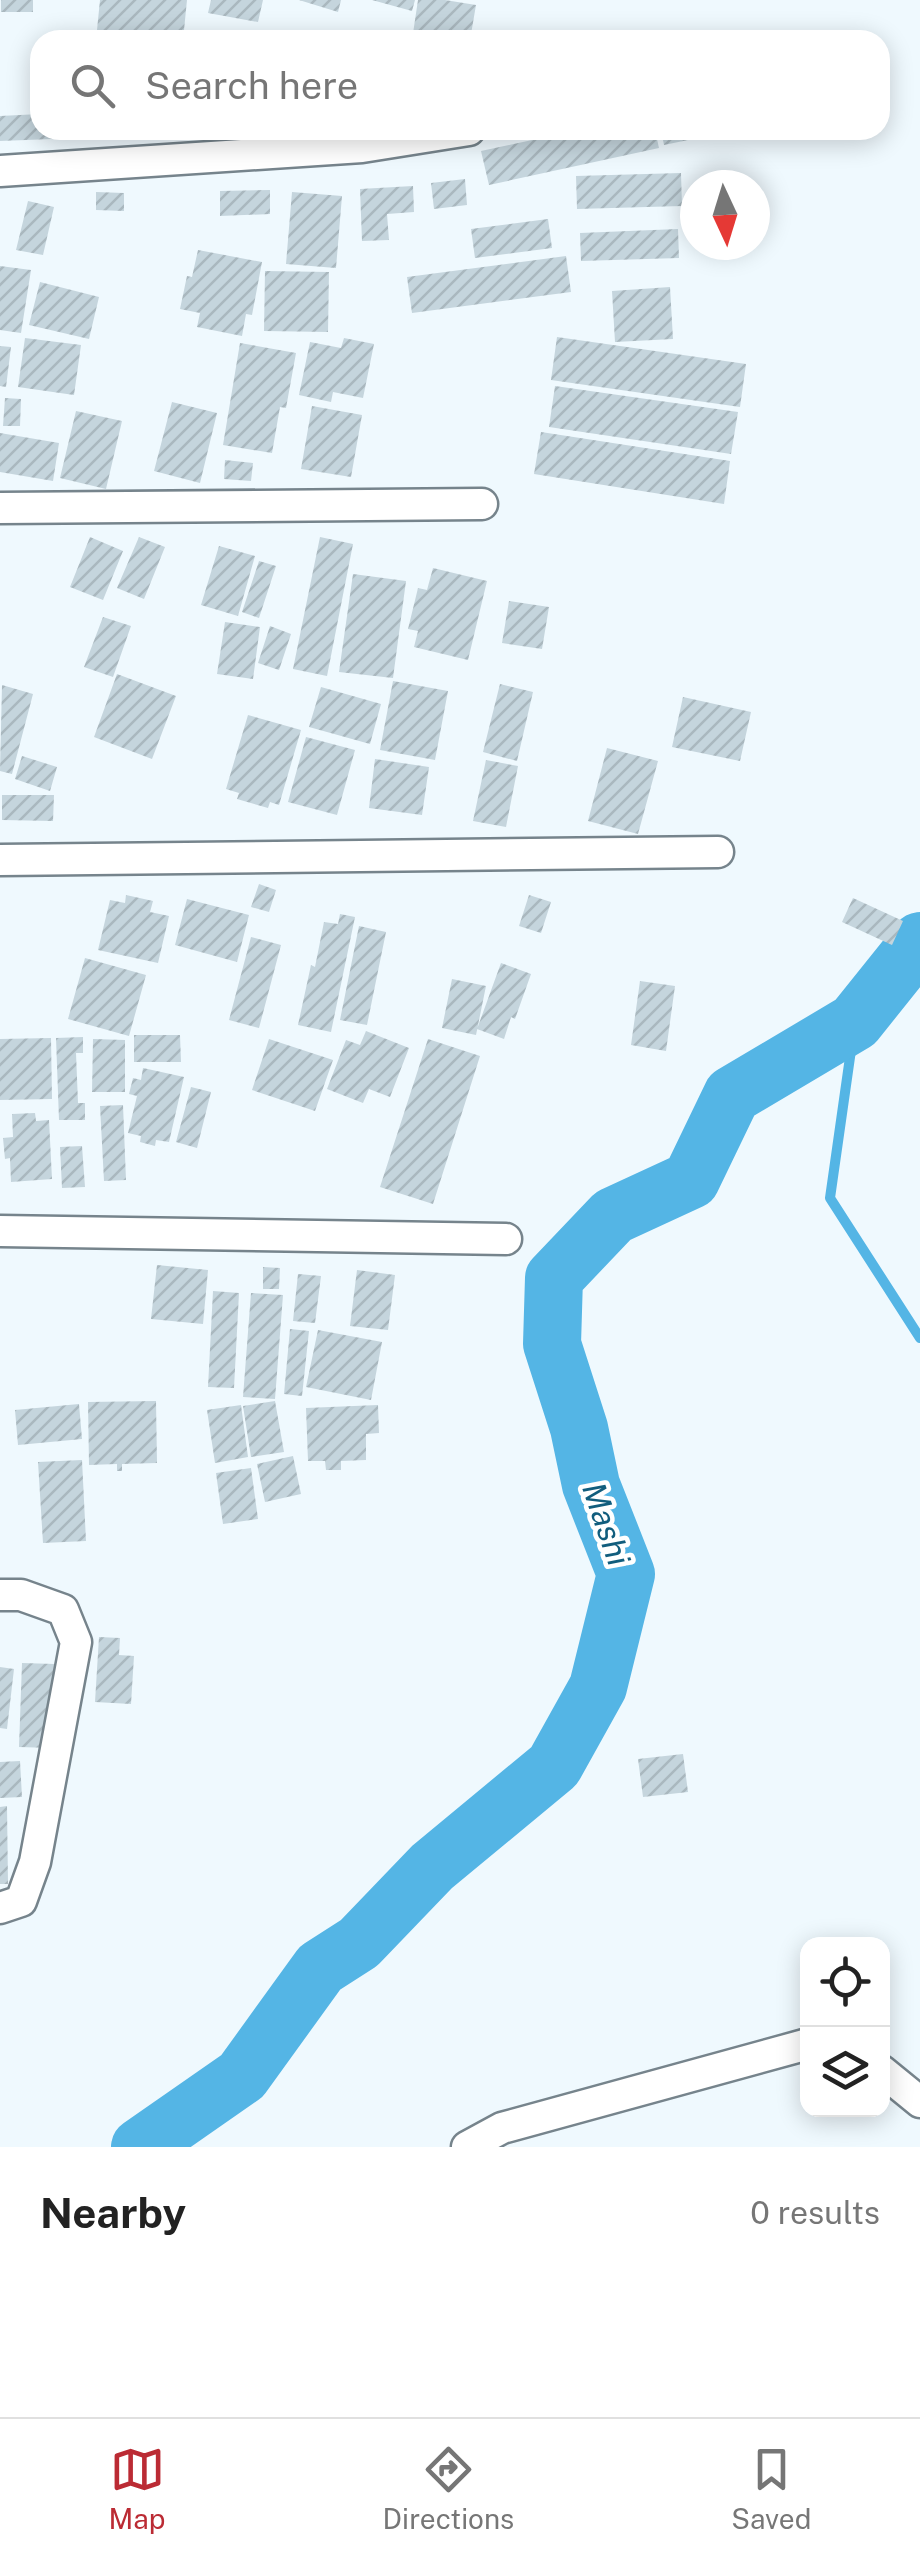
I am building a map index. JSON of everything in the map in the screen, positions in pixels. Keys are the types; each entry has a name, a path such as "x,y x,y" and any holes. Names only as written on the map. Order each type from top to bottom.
{"street":[{"path":"0,171 362,147 406,140"},
{"path":"0,508 482,504"},
{"path":"0,860 718,852"},
{"path":"0,1232 506,1239"},
{"path":"0,1594 21,1594 64,1610 76,1642 35,1862 21,1900 0,1908"},
{"path":"467,2147 502,2128 800,2046"},
{"path":"890,2077 920,2102"}],"building":[{"path":"1,0 33,0 33,12 1,12"},
{"path":"100,0 187,0 184,30 97,30"},
{"path":"211,0 263,0 258,22 208,13"},
{"path":"299,0 341,0 338,12"},
{"path":"372,0 415,0 412,11"},
{"path":"418,0 476,5 472,30 414,30"},
{"path":"30,114 30,140 0,141 0,116"},
{"path":"532,140 657,140 659,148 489,185 481,151"},
{"path":"680,173 680,206 577,209 576,176"},
{"path":"465,179 467,205 434,209 431,183"},
{"path":"413,186 414,212 387,214 389,240 362,241 360,189"},
{"path":"270,190 270,214 220,216 220,191"},
{"path":"96,192 124,193 124,211 96,210"},
{"path":"292,192 342,196 336,268 286,264"},
{"path":"28,201 54,207 43,255 16,250"},
{"path":"548,219 552,248 475,258 471,229"},
{"path":"678,229 679,258 581,261 580,233"},
{"path":"198,250 262,262 252,315 246,314 242,336 197,327 200,313 180,309"},
{"path":"566,256 571,292 412,313 407,277"},
{"path":"0,266 31,270 21,333 0,330"},
{"path":"265,271 329,272 328,332 264,331"},
{"path":"40,282 99,297 89,339 29,325"},
{"path":"670,287 673,339 615,342 612,291"},
{"path":"557,337 746,364 740,407 551,380"},
{"path":"25,338 81,345 74,395 18,387"},
{"path":"344,338 374,344 363,398 333,392 331,402 299,395 310,342 341,348"},
{"path":"240,343 296,353 286,408 280,407 272,453 223,445"},
{"path":"0,346 11,347 6,387 0,386"},
{"path":"555,386 738,412 731,454 549,427"},
{"path":"5,398 21,399 20,426 3,426"},
{"path":"172,402 217,413 200,483 154,471"},
{"path":"312,406 362,415 351,477 301,469"},
{"path":"76,411 122,421 106,489 60,478"},
{"path":"541,432 730,461 724,504 534,474"},
{"path":"0,433 59,443 53,481 0,472"},
{"path":"225,460 253,463 251,481 224,479"},
{"path":"90,537 123,551 103,600 70,587"},
{"path":"139,537 165,547 144,599 117,588"},
{"path":"320,537 353,544 327,676 293,669"},
{"path":"219,546 255,556 238,616 201,605"},
{"path":"259,561 276,566 259,618 242,612"},
{"path":"433,568 487,581 468,660 414,647 418,631 408,629 418,588 427,590"},
{"path":"353,574 406,581 393,678 339,672"},
{"path":"509,601 549,607 542,649 502,643"},
{"path":"103,617 131,626 113,677 84,667"},
{"path":"225,622 260,627 253,679 217,674"},
{"path":"270,626 291,634 279,670 258,663"},
{"path":"117,674 176,696 152,759 94,737"},
{"path":"393,681 448,691 435,760 380,750"},
{"path":"500,684 533,692 517,761 483,752"},
{"path":"2,685 33,694 12,774 0,771"},
{"path":"321,687 381,704 370,744 309,727"},
{"path":"683,697 751,712 740,761 672,747"},
{"path":"248,715 301,730 279,805 270,802 268,808 237,799 239,793 226,789"},
{"path":"306,737 355,750 337,815 288,802"},
{"path":"607,748 658,761 638,834 588,821"},
{"path":"22,756 57,767 50,791 15,779"},
{"path":"375,759 429,767 422,815 369,808"},
{"path":"486,760 518,766 506,827 473,821"},
{"path":"2,795 54,795 53,821 2,820"},
{"path":"259,884 276,890 269,912 251,907"},
{"path":"126,895 153,901 150,912 169,916 158,963 98,950 110,900 125,903"},
{"path":"529,895 551,902 541,933 519,926"},
{"path":"853,898 903,921 892,945 842,922"},
{"path":"187,899 249,915 237,962 175,945"},
{"path":"340,914 355,917 331,1032 298,1025 324,922 338,924"},
{"path":"359,926 386,932 367,1025 340,1020"},
{"path":"251,937 281,945 259,1028 229,1020"},
{"path":"85,958 146,975 129,1036 68,1019"},
{"path":"501,963 531,974 504,1039 477,1029"},
{"path":"452,979 486,986 476,1035 442,1028"},
{"path":"640,981 675,986 666,1051 631,1045"},
{"path":"366,1031 409,1048 390,1097 369,1089 363,1103 327,1089 346,1040 360,1045"},
{"path":"134,1035 180,1035 181,1062 134,1062"},
{"path":"83,1037 83,1053 76,1053 78,1103 85,1103 85,1120 59,1120 56,1038"},
{"path":"51,1038 52,1099 0,1100 0,1039"},
{"path":"93,1039 125,1040 125,1092 92,1092"},
{"path":"269,1039 333,1060 315,1111 252,1090"},
{"path":"428,1039 480,1056 433,1204 380,1187"},
{"path":"143,1068 184,1077 169,1142 156,1140 155,1146 128,1133 137,1096 129,1094 133,1078 141,1080"},
{"path":"191,1087 211,1092 197,1148 176,1142"},
{"path":"123,1105 126,1180 104,1181 100,1106"},
{"path":"35,1113 36,1121 49,1120 52,1179 11,1182 10,1158 5,1159 3,1138 13,1137 12,1114"},
{"path":"82,1146 85,1187 62,1188 60,1147"},
{"path":"157,1265 208,1270 203,1324 151,1319"},
{"path":"263,1267 280,1268 279,1289 263,1289"},
{"path":"357,1270 395,1275 388,1330 350,1326"},
{"path":"298,1274 321,1276 315,1323 293,1321"},
{"path":"213,1291 239,1293 234,1388 208,1387"},
{"path":"251,1293 283,1295 275,1399 243,1397"},
{"path":"290,1329 309,1331 302,1396 284,1394"},
{"path":"318,1330 382,1342 371,1400 306,1387"},
{"path":"156,1401 157,1463 122,1464 122,1471 117,1471 117,1464 89,1465 88,1402"},
{"path":"275,1401 284,1452 251,1457 243,1406"},
{"path":"79,1404 82,1439 18,1445 15,1410"},
{"path":"241,1405 248,1457 215,1463 207,1410"},
{"path":"378,1405 379,1433 366,1434 366,1460 341,1461 341,1470 326,1470 325,1461 308,1461 306,1408"},
{"path":"293,1456 301,1494 265,1502 257,1464"},
{"path":"82,1460 86,1541 43,1543 38,1462"},
{"path":"251,1468 258,1519 223,1524 216,1473"},
{"path":"99,1637 120,1638 119,1655 134,1656 131,1704 95,1702"},
{"path":"22,1663 55,1664 51,1748 19,1747"},
{"path":"0,1667 14,1669 7,1729 0,1728"},
{"path":"683,1754 688,1792 643,1797 638,1759"},
{"path":"20,1761 22,1797 0,1798 0,1762"},
{"path":"7,1806 8,1884 0,1884 0,1807"}],"waterway":[{"name":"Mashi","path":"140,2147 242,2076 320,1968 359,1943 432,1867 554,1766 598,1687 626,1574 591,1485 579,1428 552,1344 554,1278 613,1216 691,1180 732,1095 855,1022 920,941"},
{"path":"855,1022 830,1198 920,1338"}]}
